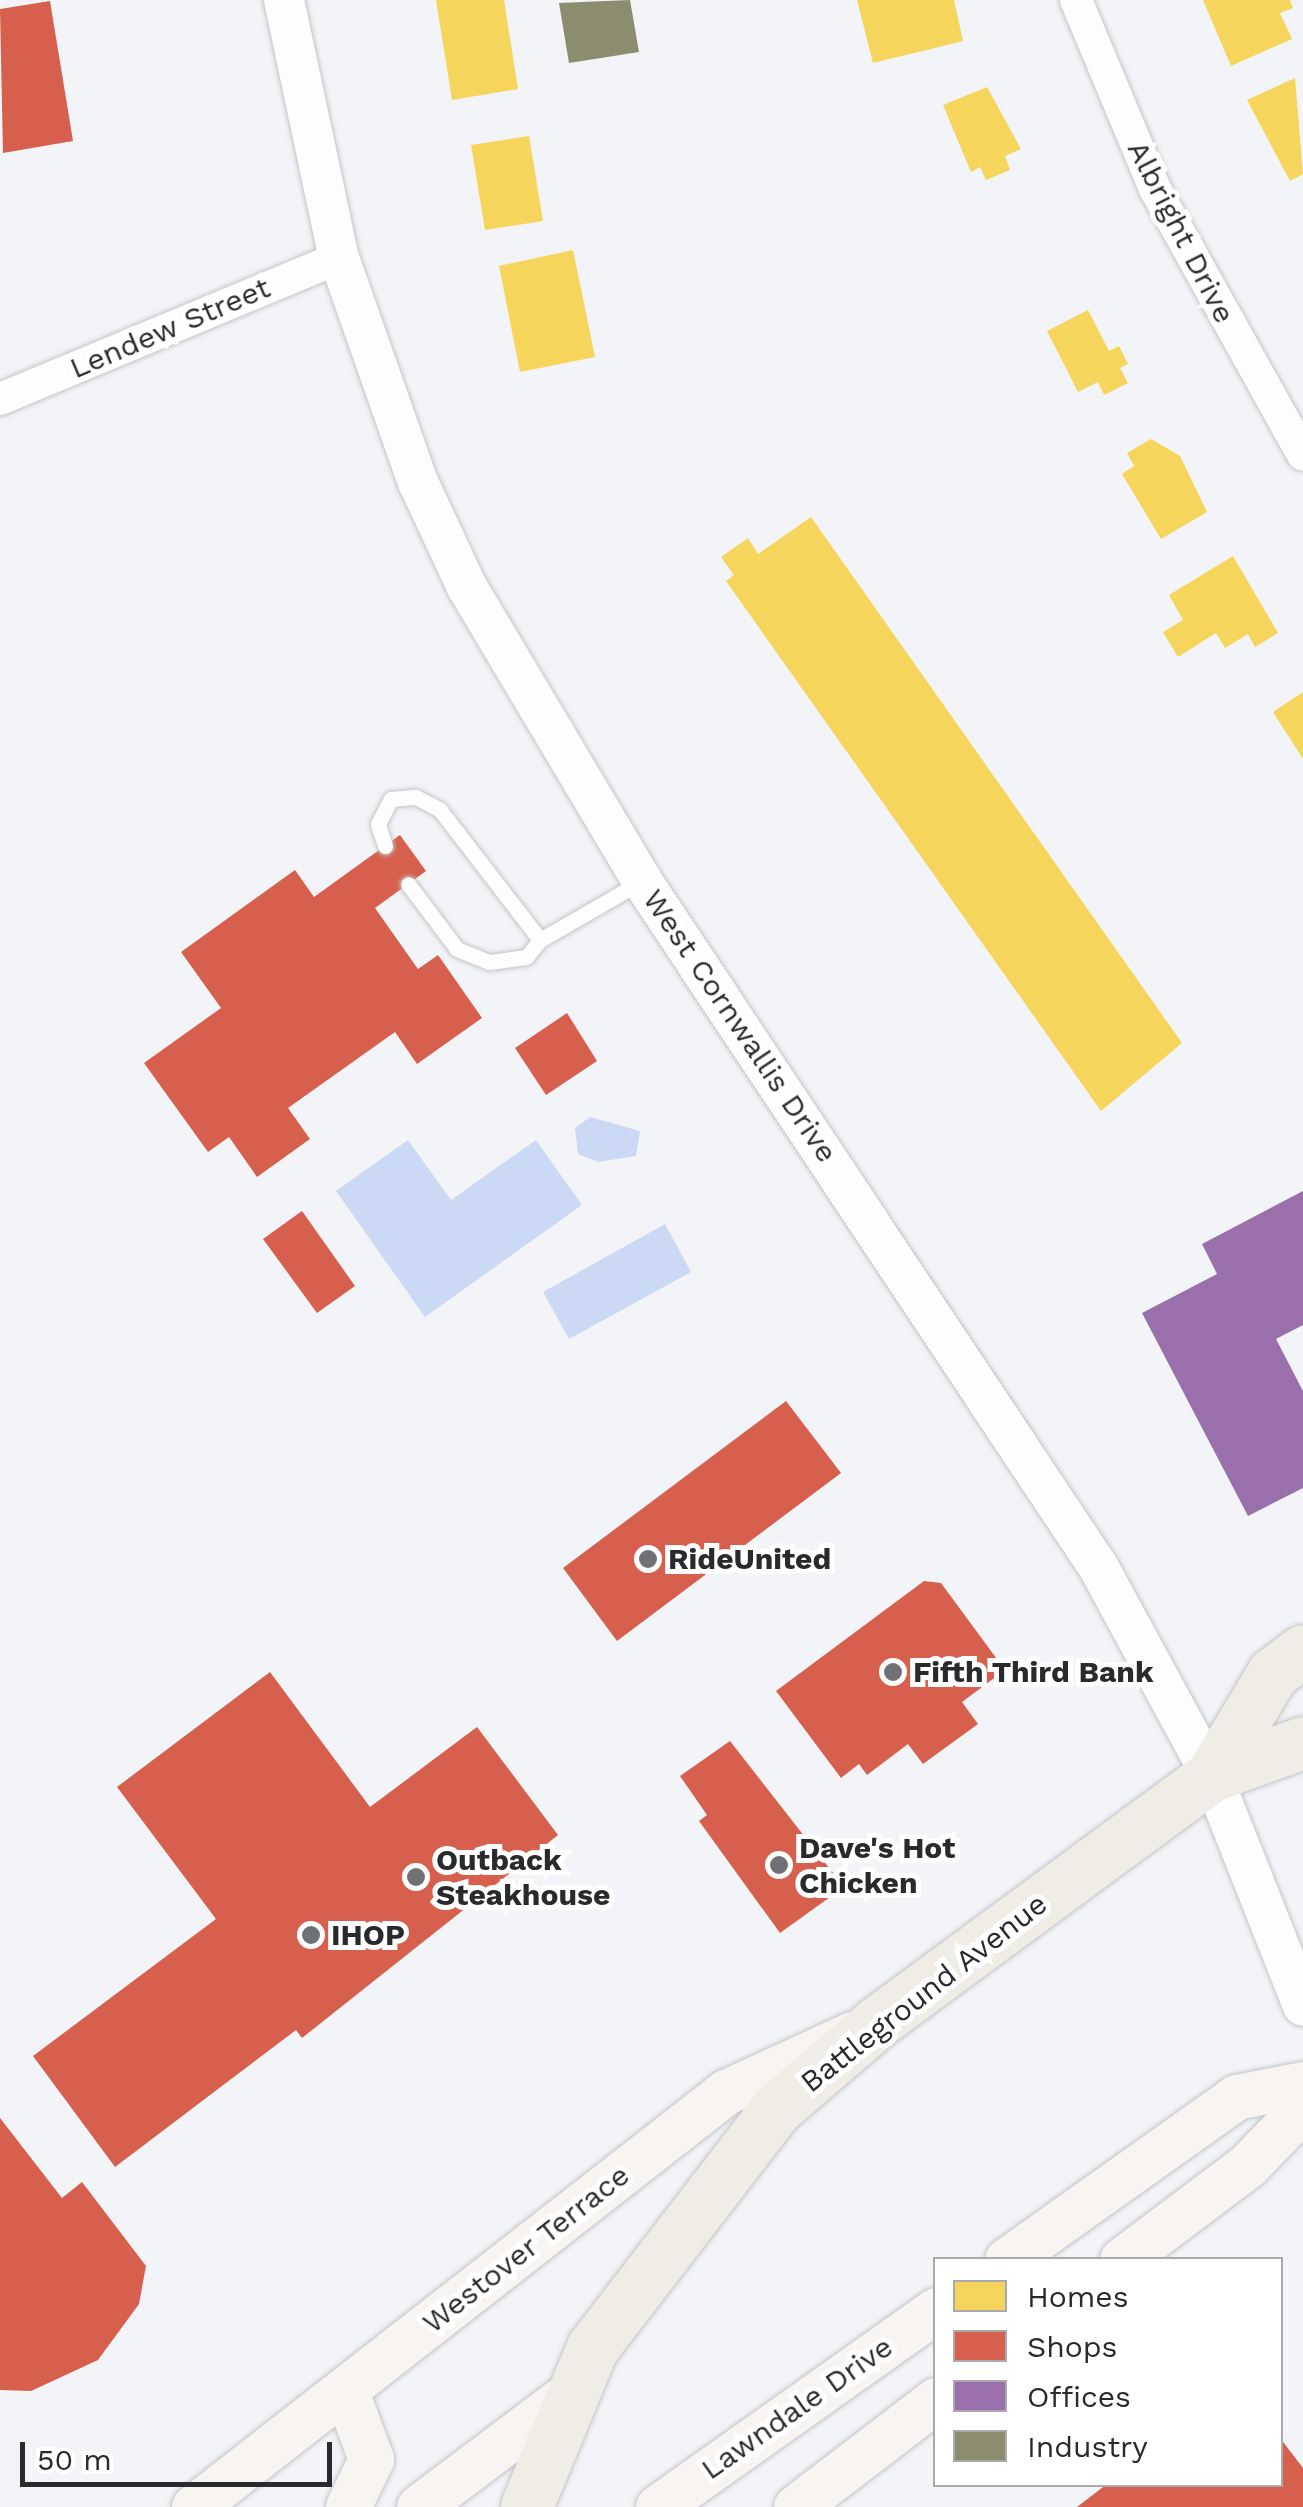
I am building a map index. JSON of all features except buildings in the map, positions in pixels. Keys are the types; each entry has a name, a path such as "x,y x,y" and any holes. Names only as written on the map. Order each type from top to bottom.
{"main road":[{"name":"Battleground Avenue","path":"1212,1776 1273,1674 1303,1651"},
{"name":"Battleground Avenue","path":"527,2507 573,2391 625,2299 737,2155 876,2023 1212,1776 1303,1744"},
{"name":"Westover Terrace","path":"194,2507 750,2079 876,2023"},
{"path":"1011,2257 1236,2097 1303,2084"},
{"path":"1126,2257 1248,2164 1303,2108"},
{"name":"Lawndale Drive","path":"658,2507 933,2312"},
{"path":"346,2389 371,2458 348,2507"},
{"path":"419,2507 573,2391"},
{"path":"796,2507 933,2402"}],"street":[{"name":"West Cornwallis Drive","path":"284,0 339,258 404,446 467,587 642,881 999,1408 1212,1776 1303,2006"},
{"name":"Albright Drive","path":"1076,0 1155,189 1303,455"},
{"name":"Lendew Street","path":"0,399 339,258"}],"lane":[{"path":"385,846 378,824 391,800 416,796 440,810 540,940"},
{"path":"408,884 457,949 489,962 526,957 540,940 642,881"},
{"path":"737,2155 750,2079"}],"water":[{"path":"590,1117 640,1131 636,1156 598,1162 578,1154 575,1128"},
{"path":"408,1140 451,1200 536,1140 582,1205 425,1317 336,1191"},
{"path":"665,1224 691,1272 569,1339 543,1292"}],"place":[{"name":"RideUnited","path":"648,1559"},
{"name":"Fifth Third Bank","path":"893,1672"},
{"name":"Dave's Hot Chicken","path":"779,1865"},
{"name":"Outback Steakhouse","path":"416,1877"},
{"name":"IHOP","path":"311,1935"}]}
